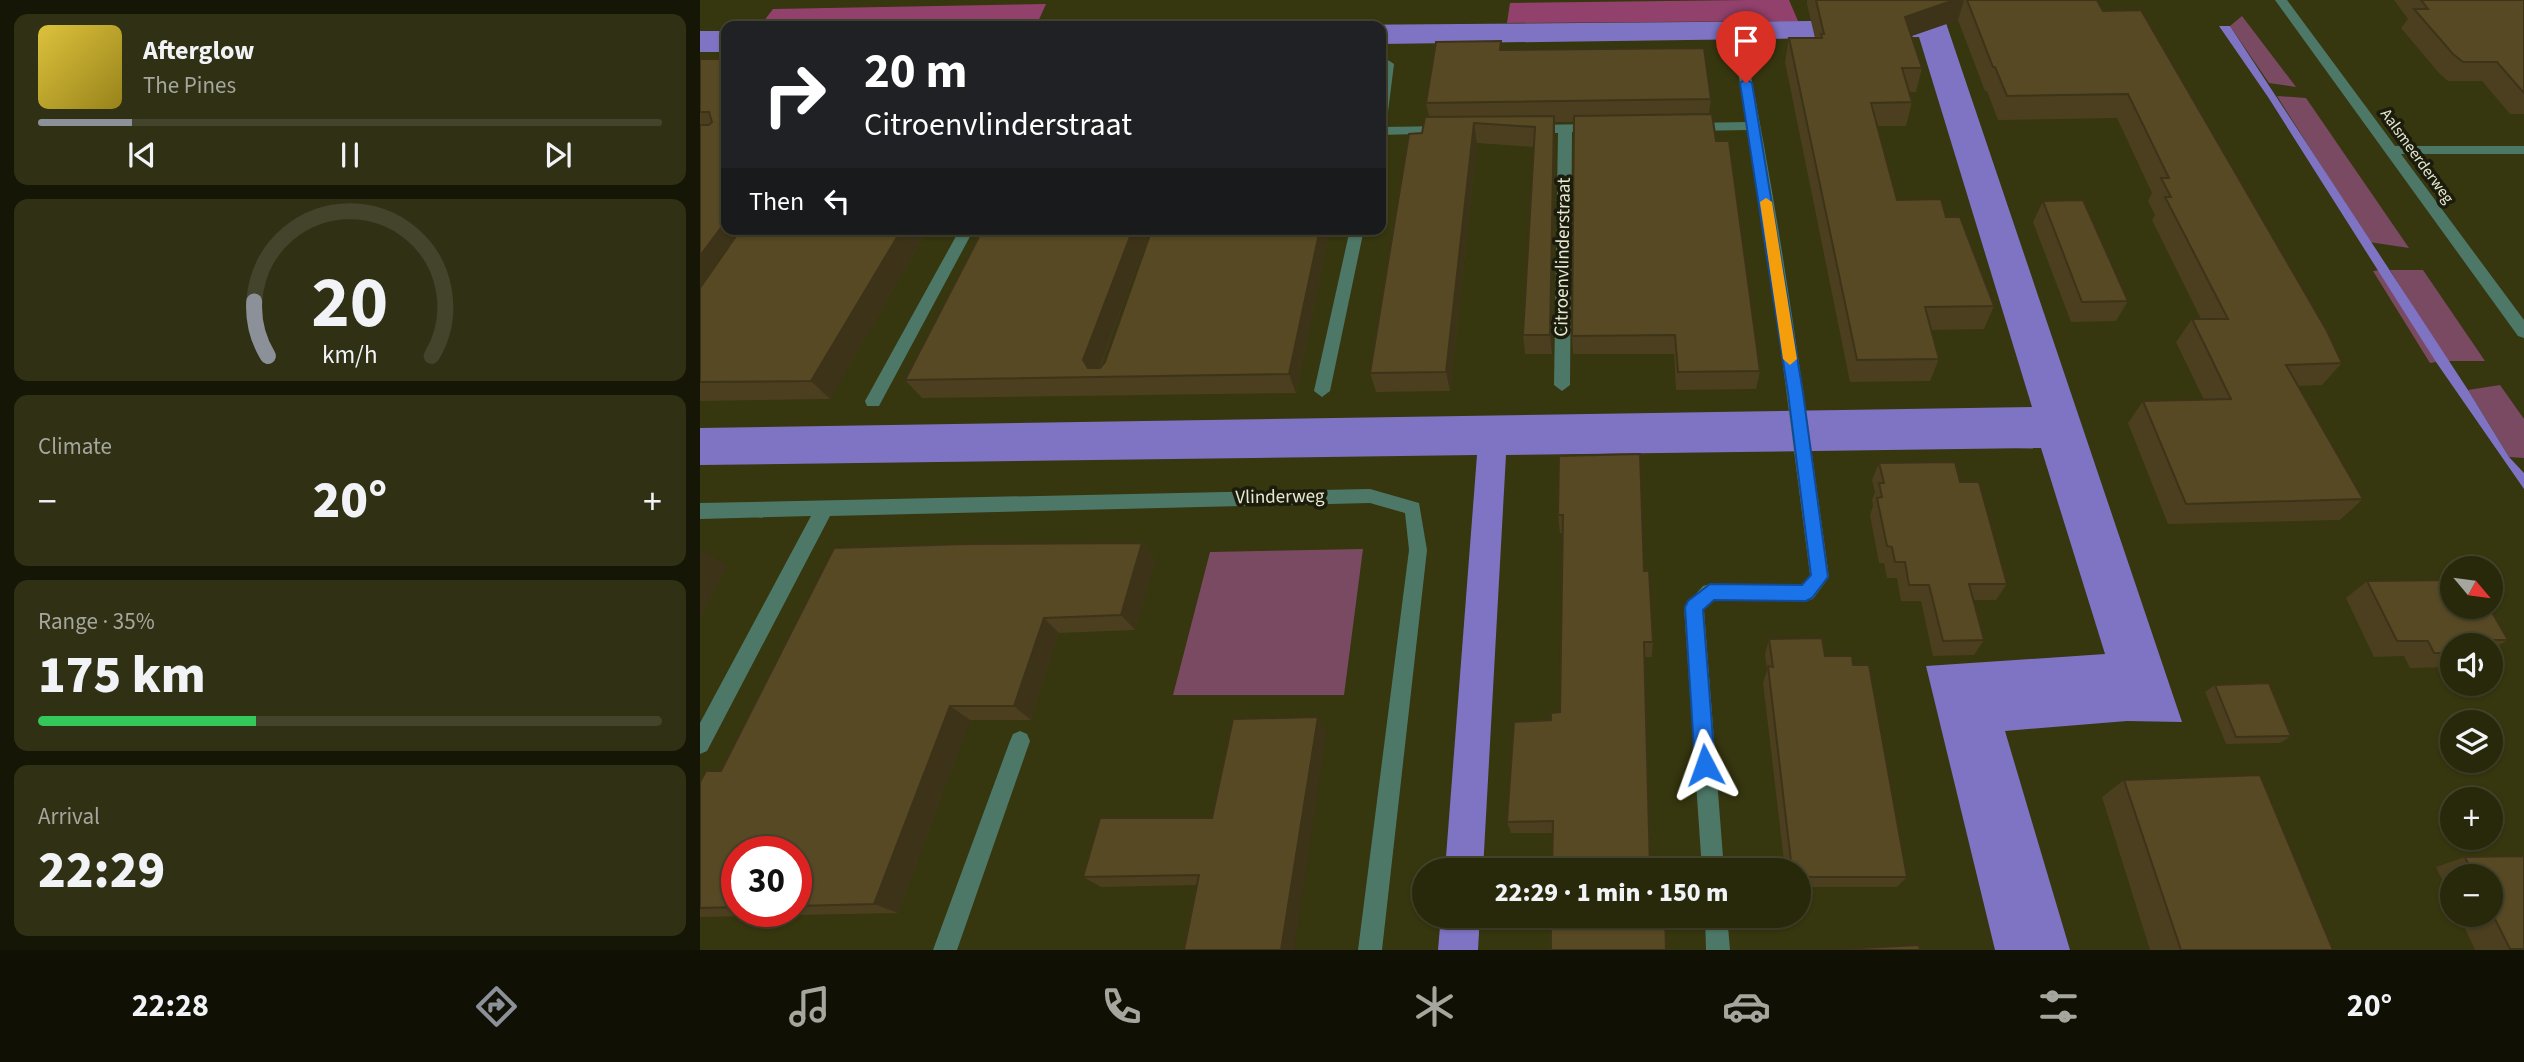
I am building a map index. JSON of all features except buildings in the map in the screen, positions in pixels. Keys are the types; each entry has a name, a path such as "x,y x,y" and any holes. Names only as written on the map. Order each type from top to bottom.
{"street":[{"name":"Aalsmeerderweg","path":"2281,0 2524,332"},
{"path":"1712,858 1694,607 1710,592 1806,593 1820,577 1755,126 1742,61"},
{"path":"1386,78 1388,64"},
{"path":"1673,127 1755,126"},
{"name":"Citroenvlinderstraat","path":"1562,385 1565,128"},
{"path":"1512,129 1605,128"},
{"path":"1386,131 1460,130"},
{"path":"2391,150 2524,150"},
{"path":"873,401 964,235"},
{"path":"1322,391 1356,235"},
{"name":"Vlinderweg","path":"700,511 1370,496 1413,508 1418,550 1370,950"},
{"path":"700,744 825,508"},
{"path":"945,950 1020,741"},
{"path":"1717,928 1718,950"}],"shaded area":[{"path":"1789,0 1798,21 1507,23 1510,3"},
{"path":"1046,4 1038,21 764,21 773,9"},
{"path":"2242,16 2296,87 2269,83 2230,26"},
{"path":"1945,20 2182,722 2127,721 2005,731 2070,950 1995,950 1926,666 2105,654 2041,448 1506,455 1484,858 1446,858 1477,455 700,465 700,428 2032,407 1919,37 1386,44 1386,25"},
{"path":"2219,26 2230,26 2509,457 2524,473 2524,489 2436,362 2268,97"},
{"path":"700,31 721,31 721,52 700,52"},
{"path":"2277,96 2306,98 2409,248 2369,242"},
{"path":"2380,270 2436,362 2430,363 2373,271"},
{"path":"2390,270 2423,270 2485,361 2447,361"},
{"path":"2500,385 2524,419 2524,458 2509,457 2468,390"},
{"path":"1363,549 1344,695 1173,695 1210,552"},
{"path":"1440,928 1479,928 1478,950 1438,950"}],"slow traffic":[{"path":"1766,202 1790,359"}],"route":[{"path":"1705,765 1694,607 1710,592 1806,593 1820,577 1795,393 1755,126 1746,83"}]}
